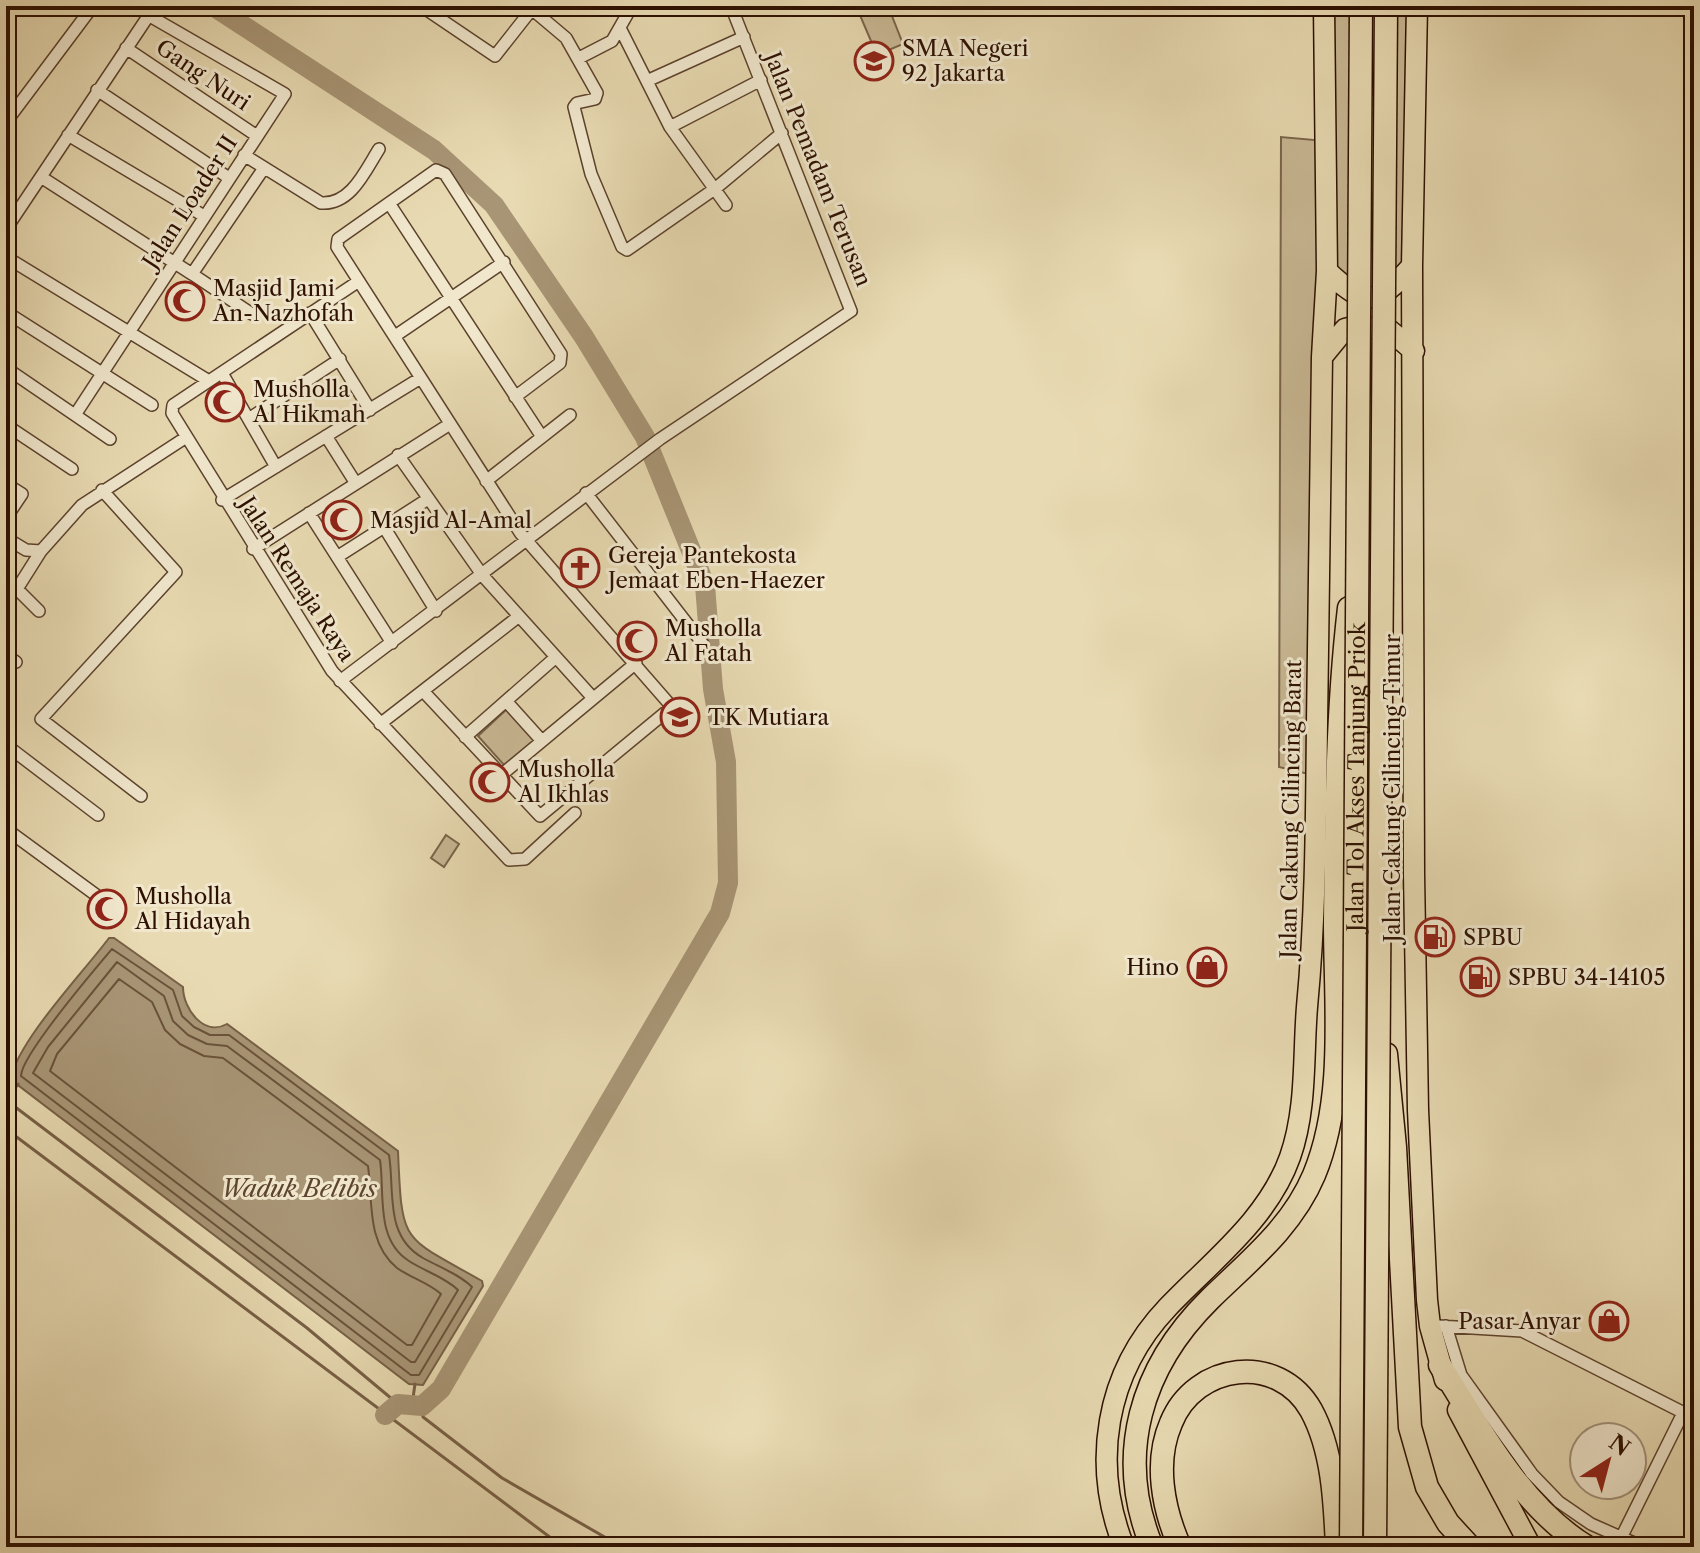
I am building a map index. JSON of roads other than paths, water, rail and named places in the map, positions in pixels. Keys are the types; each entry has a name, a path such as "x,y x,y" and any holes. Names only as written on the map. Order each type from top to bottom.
{"highway":[{"name":"Jalan Cakung Cilincing Barat","path":"1124,1547 1110,1508 1104,1463 1112,1410 1127,1366 1165,1310 1263,1207 1289,1161 1298,1126 1315,911 1322,357 1327,271 1323,6"},
{"name":"Jalan Tol Akses Tanjung Priok","path":"1351,1547 1361,6"},
{"name":"Jalan Tol Akses Tanjung Priok","path":"1375,1547 1386,6"},
{"name":"Jalan Cakung Cilincing Timur","path":"1417,6 1412,266 1415,991 1440,1365 1464,1423 1531,1547"},
{"path":"1327,271 1357,296 1378,297 1388,293 1412,266"},
{"path":"1322,357 1345,329 1353,327 1388,329 1414,351"},
{"path":"1152,1547 1138,1505 1133,1458 1136,1426 1149,1383 1165,1353 1189,1321 1264,1248 1292,1214 1314,1174 1326,1134 1334,1055 1339,730 1357,546"},
{"path":"1378,992 1395,1147 1410,1427 1427,1487 1448,1523 1470,1547"},
{"path":"1440,1365 1529,1494 1559,1527 1586,1547"},
{"path":"1180,1547 1167,1511 1162,1479 1164,1448 1171,1423 1194,1390 1217,1376 1241,1371 1278,1378 1296,1391 1310,1410 1326,1451 1337,1547"}],"street":[{"path":"6,122 93,6"},
{"path":"411,6 430,12 495,56 530,8 560,30 579,58 597,96 574,105 576,118 591,174 622,247 631,250 716,188 782,133"},
{"path":"579,58 612,41 632,6"},
{"name":"Jalan Pemadam Terusan","path":"586,493 660,439 851,311 731,6"},
{"path":"6,229 152,11"},
{"name":"Jalan Loader II","path":"75,415 285,94 152,11"},
{"path":"620,28 649,80 670,127 726,205"},
{"path":"649,80 744,37"},
{"name":"Gang Nuri","path":"126,48 257,136"},
{"path":"670,127 761,80"},
{"path":"97,90 229,178"},
{"path":"68,135 204,216"},
{"path":"244,155 321,203 334,204 349,194 379,149"},
{"path":"192,274 264,168"},
{"path":"423,691 540,816 672,707 526,539 419,379 336,242 440,169 504,262 563,359 515,397"},
{"path":"41,177 252,314"},
{"path":"389,203 454,298 542,437"},
{"path":"6,257 209,381"},
{"path":"395,336 504,262"},
{"name":"Jalan Remaja Raya","path":"359,281 171,408 222,500 340,681 509,860 525,859 575,813"},
{"path":"6,312 152,405"},
{"path":"310,313 370,410"},
{"path":"250,418 340,359"},
{"path":"6,368 110,439"},
{"path":"222,373 276,467"},
{"path":"222,500 419,379"},
{"path":"486,481 570,415"},
{"path":"253,549 450,424"},
{"path":"6,425 72,469"},
{"path":"326,436 355,482"},
{"path":"39,611 17,589 41,551 71,515 102,490 185,438"},
{"path":"398,455 483,576 593,698"},
{"path":"6,484 22,494 6,518"},
{"path":"102,490 176,572 41,719 141,796"},
{"path":"340,681 483,576 586,493 703,644"},
{"path":"337,557 428,499"},
{"path":"309,513 392,643"},
{"path":"384,527 436,611"},
{"path":"6,538 26,550 41,551"},
{"path":"380,724 518,617"},
{"path":"465,737 556,657"},
{"path":"500,776 636,663"},
{"path":"506,701 542,741"},
{"path":"6,745 98,815"},
{"path":"6,829 96,895"},
{"path":"1620,1540 1688,1415 1522,1331 1438,1326 1461,1375 1532,1474 1559,1502 1620,1540 1643,1547"}],"water":[{"name":"Waduk Belibis","path":"109,938 114,938 183,987 187,1004 196,1019 210,1027 227,1024 398,1151 401,1205 411,1234 435,1255 482,1281 483,1286 423,1385 409,1384 10,1079 16,1062 39,1025"}],"waterway":[{"path":"213,6 434,150 494,205 584,337 645,437 705,585 713,689 726,762 728,883 720,913 441,1389 422,1406 398,1404 385,1415"},
{"path":"6,1100 18,1084"},
{"path":"6,1100 307,1328 398,1404"},
{"path":"6,1129 563,1547"},
{"path":"412,1405 415,1384"},
{"path":"422,1406 423,1417 502,1478 622,1547"}],"place":[{"name":"SMA Negeri 92 Jakarta","path":"874,61"},
{"name":"Masjid Jami An-Nazhofah","path":"185,301"},
{"name":"Musholla Al Hikmah","path":"225,402"},
{"name":"Masjid Al-Amal","path":"342,520"},
{"name":"Gereja Pantekosta Jemaat Eben-Haezer","path":"580,568"},
{"name":"Musholla Al Fatah","path":"637,641"},
{"name":"TK Mutiara","path":"680,717"},
{"name":"Musholla Al Ikhlas","path":"490,782"},
{"name":"Musholla Al Hidayah","path":"107,909"},
{"name":"SPBU","path":"1435,937"},
{"name":"Hino","path":"1207,967"},
{"name":"SPBU 34-14105","path":"1480,977"},
{"name":"Pasar Anyar","path":"1609,1321"}]}
